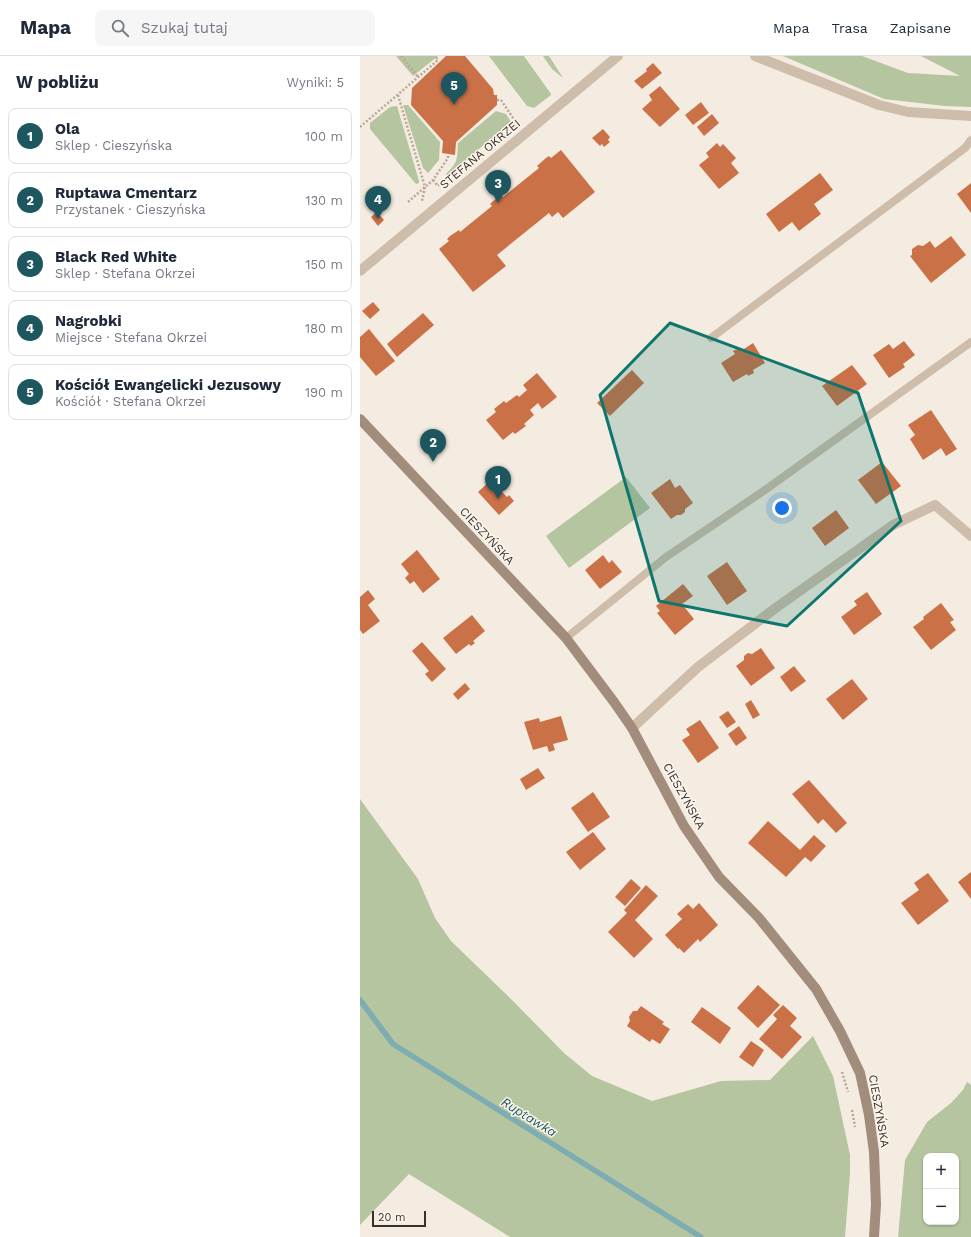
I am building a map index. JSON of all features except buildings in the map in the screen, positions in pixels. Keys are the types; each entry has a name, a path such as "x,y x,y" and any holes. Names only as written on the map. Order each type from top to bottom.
{"main road":[{"name":"CIESZYŃSKA","path":"360,419 566,638 632,728 684,826 719,877 759,918 816,989 840,1031 860,1072 869,1115 874,1152 876,1204 874,1237"}],"street":[{"name":"STEFANA OKRZEI","path":"360,271 618,56"},
{"path":"755,56 879,104 908,112 971,116"},
{"path":"632,728 698,667 777,607 893,525 934,505 971,536"}],"lane":[{"path":"711,338 965,148 971,140"},
{"path":"566,638 666,557 765,490 971,342"}],"path":[{"path":"401,56 418,77"},
{"path":"360,127 398,96 438,60 435,56"},
{"path":"398,96 425,187"},
{"path":"491,141 517,120 501,100 497,100"},
{"path":"408,202 433,180 448,158 448,154"},
{"path":"433,180 438,186 444,181"},
{"path":"841,1067 850,1098"},
{"path":"851,1105 855,1128"}],"highlighted area":[{"path":"670,323 858,393 901,521 787,626 659,601 600,395"}],"green space":[{"path":"396,56 438,56 413,76"},
{"path":"489,56 524,56 551,95 534,108 527,106"},
{"path":"543,56 549,56 563,78 552,69"},
{"path":"783,56 862,56 908,73 960,76 921,56 971,56 971,107 945,106 884,99"},
{"path":"403,105 408,105 440,142 439,160 428,173 423,168"},
{"path":"397,106 419,181 419,183 416,184 370,129 370,123 390,107"},
{"path":"496,111 506,114 511,122 447,176 446,174 456,160 458,143"},
{"path":"626,477 650,508 569,568 546,536"},
{"path":"360,799 418,879 435,918 451,941 564,1053 592,1076 652,1101 721,1081 770,1080 813,1036 833,1076 850,1155 845,1237 510,1237 409,1174 360,1225"},
{"path":"967,1082 971,1085 971,1237 898,1237 905,1160 927,1122 951,1103 963,1090"}],"waterway":[{"name":"Ruptawka","path":"360,1000 393,1044 701,1237"}],"place":[{"name":"Kościół Ewangelicki Jezusowy","path":"454,105"},
{"name":"Black Red White","path":"498,203"},
{"name":"Nagrobki","path":"378,219"},
{"name":"Ruptawa Cmentarz","path":"433,462"},
{"name":"Ola","path":"498,499"}]}
